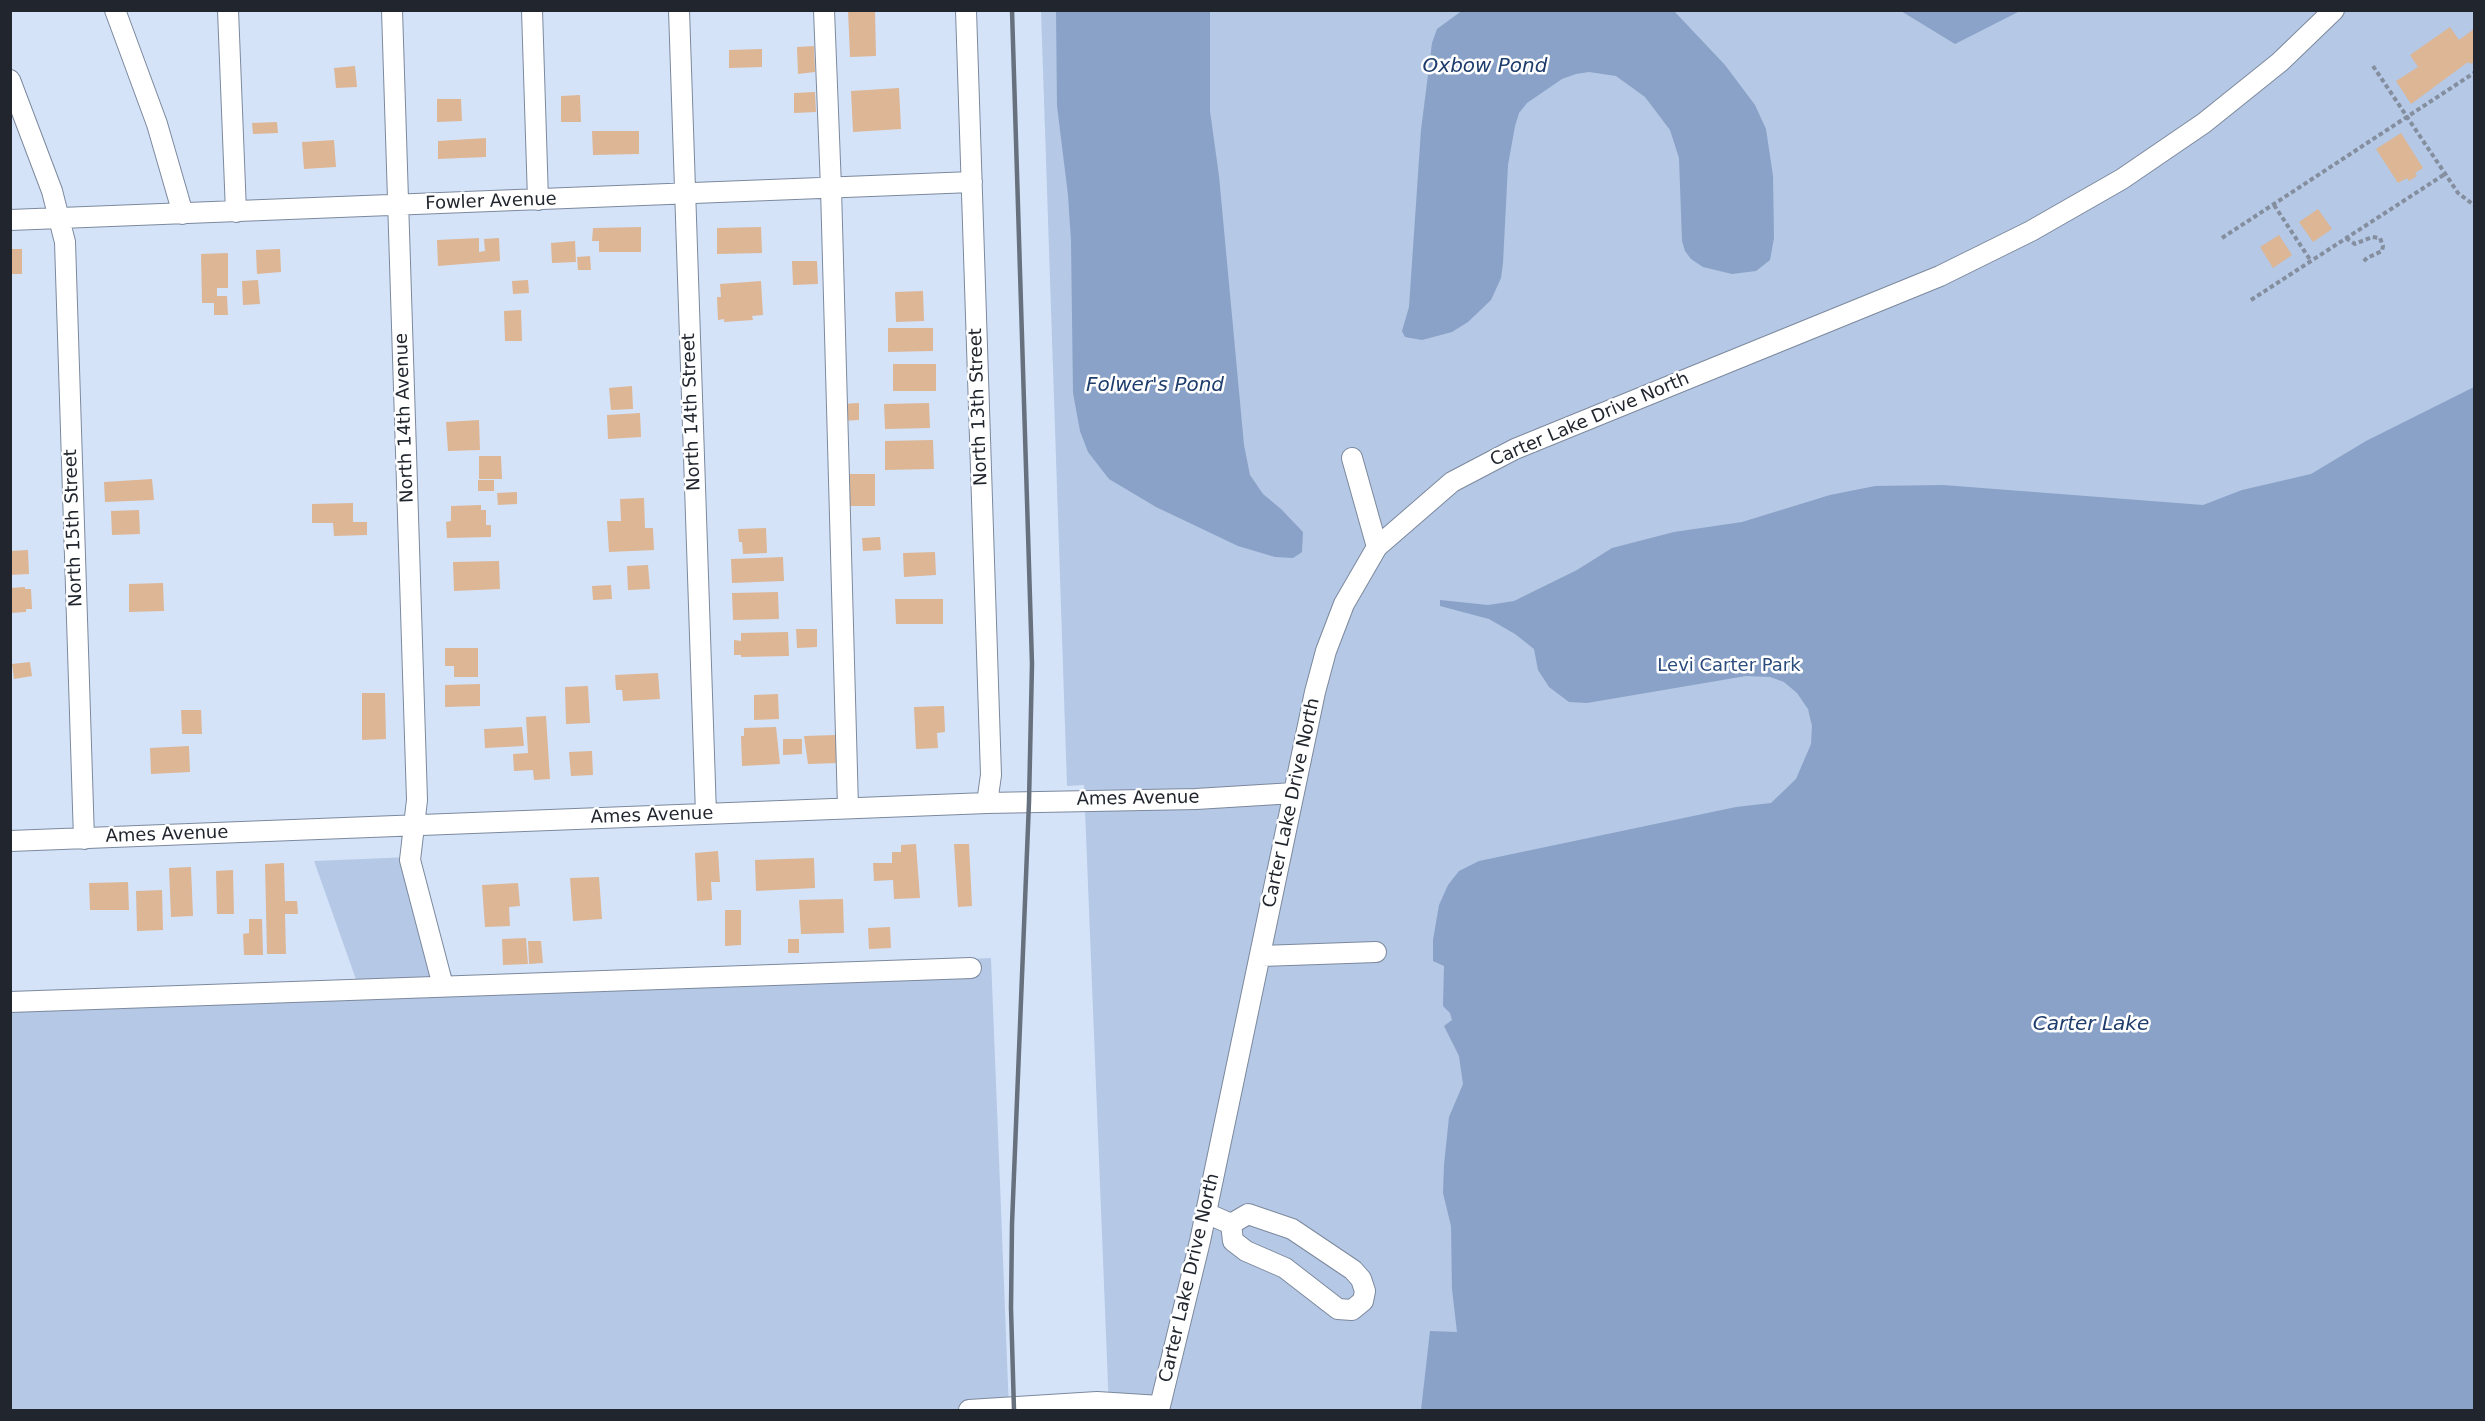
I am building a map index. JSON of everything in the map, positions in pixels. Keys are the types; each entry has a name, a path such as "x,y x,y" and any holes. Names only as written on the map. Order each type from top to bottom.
{"street":[{"path":"115,10 157,124 183,214"},
{"path":"228,10 236,212"},
{"name":"North 14th Avenue","path":"392,10 417,800 410,860 443,986"},
{"path":"532,10 538,200"},
{"name":"North 14th Street","path":"679,10 706,814"},
{"path":"824,10 848,808"},
{"name":"North 13th Street","path":"966,10 992,775 987,803"},
{"name":"Carter Lake Drive North","path":"1160,1408 1206,1213 1315,692 1326,651 1344,604 1377,547 1452,482 1515,449 1940,276 2031,231 2122,179 2204,123 2280,62 2334,10"},
{"name":"North 15th Street","path":"10,80 52,191 65,242 84,838"},
{"name":"Fowler Avenue","path":"10,220 972,182"},
{"path":"1352,459 1377,547"},
{"name":"Ames Avenue","path":"10,841 987,803 1196,799 1294,793"},
{"path":"1261,956 1376,952"},
{"path":"10,1002 971,968"},
{"path":"1206,1213 1231,1224"},
{"path":"1248,1214 1292,1229 1353,1270 1361,1279 1365,1291 1363,1301 1352,1310 1338,1309 1285,1268 1246,1251 1233,1241 1231,1224 1248,1214"},
{"path":"969,1410 1097,1402 1160,1408"}],"path":[{"path":"2373,66 2458,193 2475,205"},
{"path":"2222,238 2475,73"},
{"path":"2251,300 2445,174"},
{"path":"2274,205 2312,261"},
{"path":"2346,238 2355,244 2372,237 2380,238 2382,250 2363,262"}],"green space":[{"name":"Levi Carter Park","path":"1041,11 2474,11 2474,944 2181,1410 1109,1410 1084,785 1067,786"},
{"path":"410,857 454,981 991,958 1009,1410 11,1410 10,1000 358,985 314,861"}],"shaded area":[{"path":"1901,11 2020,11 1955,44"}],"water":[{"name":"Oxbow Pond","path":"1463,10 1674,11 1725,65 1755,105 1766,129 1773,176 1774,238 1770,260 1756,271 1732,274 1703,267 1691,259 1682,241 1679,158 1670,130 1645,97 1616,76 1589,72 1576,74 1562,79 1527,103 1519,113 1508,165 1501,278 1491,300 1468,322 1452,332 1422,340 1405,337 1402,331 1409,307 1421,130 1432,43 1437,29"},
{"name":"Folwer's Pond","path":"1056,11 1210,11 1210,111 1219,176 1244,445 1250,475 1263,494 1303,532 1302,552 1293,558 1275,557 1238,546 1156,507 1109,479 1088,452 1080,431 1073,393 1071,241 1057,106"},
{"name":"Carter Lake","path":"2474,387 2474,1410 1421,1410 1430,1331 1457,1332 1452,1289 1451,1226 1443,1193 1449,1117 1463,1084 1459,1056 1444,1026 1452,1020 1450,1013 1443,1006 1444,966 1433,961 1433,940 1439,905 1448,885 1459,871 1479,861 1736,807 1771,803 1796,779 1811,744 1812,726 1808,709 1797,693 1784,682 1770,677 1746,676 1587,703 1569,702 1549,687 1538,670 1534,649 1515,634 1489,619 1440,606 1440,600 1488,605 1514,601 1577,570 1612,548 1674,532 1742,522 1830,495 1875,486 1943,485 2203,505 2242,490 2311,474 2366,441"}],"building":[{"path":"848,10 875,10 876,56 850,57"},
{"path":"2450,27 2459,40 2474,29 2474,62 2470,64 2468,62 2411,104 2396,81 2418,67 2410,55"},
{"path":"814,46 815,72 798,74 797,47"},
{"path":"762,49 762,67 729,68 729,50"},
{"path":"355,66 357,87 336,88 334,68"},
{"path":"899,88 901,129 853,132 851,91"},
{"path":"815,92 816,112 794,113 794,93"},
{"path":"580,95 581,122 561,122 561,96"},
{"path":"437,99 461,99 462,121 437,122"},
{"path":"277,122 278,133 253,134 252,123"},
{"path":"592,131 639,131 639,154 593,155"},
{"path":"2401,133 2423,168 2409,181 2407,178 2398,183 2376,149"},
{"path":"486,138 486,157 438,159 438,141"},
{"path":"334,140 336,167 304,169 302,142"},
{"path":"2318,209 2332,229 2313,242 2299,222"},
{"path":"641,227 641,252 599,252 599,241 592,241 593,228"},
{"path":"761,227 762,253 717,254 717,228"},
{"path":"2279,235 2292,255 2273,268 2260,247"},
{"path":"479,238 479,252 485,251 484,239 499,238 500,261 438,266 437,240"},
{"path":"575,241 576,262 552,263 551,243"},
{"path":"10,249 22,249 22,274 10,274"},
{"path":"280,249 281,272 257,274 256,250"},
{"path":"228,253 228,288 217,288 217,296 227,296 228,315 214,315 214,303 202,303 201,254"},
{"path":"590,256 591,270 578,270 577,257"},
{"path":"792,261 817,261 818,284 793,285"},
{"path":"258,280 260,304 243,305 242,281"},
{"path":"528,280 529,293 513,294 512,281"},
{"path":"761,281 763,315 752,316 753,320 724,322 724,319 718,320 717,297 721,297 720,284"},
{"path":"923,291 924,321 896,322 895,292"},
{"path":"521,310 522,341 505,341 504,311"},
{"path":"888,328 933,328 933,351 888,352"},
{"path":"893,364 936,364 936,391 893,391"},
{"path":"632,386 633,409 611,410 609,388"},
{"path":"859,403 859,420 842,421 841,404"},
{"path":"929,403 930,428 885,429 884,404"},
{"path":"640,413 641,437 608,439 607,415"},
{"path":"479,420 480,450 448,451 446,422"},
{"path":"933,440 934,469 885,470 885,441"},
{"path":"479,456 501,456 502,479 479,479"},
{"path":"849,474 875,474 875,506 850,506"},
{"path":"152,479 154,500 105,502 104,482"},
{"path":"478,480 494,480 494,491 478,491"},
{"path":"517,492 517,504 498,505 497,493"},
{"path":"644,498 645,528 653,528 654,550 609,552 607,521 621,521 620,499"},
{"path":"353,503 353,522 367,522 367,535 334,536 333,523 312,523 312,504"},
{"path":"481,505 481,510 486,510 486,525 491,525 491,537 447,538 446,522 451,521 451,506"},
{"path":"139,510 140,534 112,535 111,511"},
{"path":"766,528 767,553 743,554 738,529"},
{"path":"880,537 881,550 863,551 862,538"},
{"path":"28,550 29,574 10,575 10,551"},
{"path":"935,552 936,575 904,577 903,553"},
{"path":"783,557 784,581 732,583 731,559"},
{"path":"499,561 500,589 454,591 453,562"},
{"path":"648,565 650,589 628,590 627,566"},
{"path":"163,583 164,611 129,612 129,584"},
{"path":"611,585 612,599 593,600 592,586"},
{"path":"25,587 25,589 31,589 32,609 26,609 26,612 10,613 10,588"},
{"path":"778,592 779,619 733,620 732,593"},
{"path":"895,599 943,599 943,624 896,624"},
{"path":"796,629 817,629 817,647 797,648"},
{"path":"788,632 789,656 741,657 741,655 734,655 734,640 741,641 741,633"},
{"path":"445,648 478,648 478,677 454,677 454,666 445,666"},
{"path":"30,662 32,676 14,679 12,664"},
{"path":"658,673 660,699 623,701 622,690 616,690 615,675"},
{"path":"480,684 480,706 445,707 445,685"},
{"path":"588,686 590,723 566,724 565,687"},
{"path":"362,693 385,693 386,739 362,740"},
{"path":"778,694 779,719 754,720 754,695"},
{"path":"944,706 945,732 937,733 938,748 916,749 914,707"},
{"path":"181,710 201,710 202,734 182,734"},
{"path":"546,716 550,779 534,780 533,770 514,771 513,754 528,753 526,717"},
{"path":"522,727 524,746 485,748 484,729"},
{"path":"776,727 780,764 742,766 741,736 744,736 744,728"},
{"path":"837,735 838,763 808,764 804,736"},
{"path":"783,739 802,739 802,754 783,755"},
{"path":"189,746 190,772 151,774 150,748"},
{"path":"592,751 593,775 571,776 569,752"},
{"path":"916,844 920,898 894,899 893,880 874,881 873,863 892,863 892,852 901,852 901,845"},
{"path":"954,844 969,844 972,906 958,907"},
{"path":"718,851 720,882 711,882 712,900 697,901 695,853"},
{"path":"814,858 815,888 756,891 755,860"},
{"path":"284,863 285,901 297,901 298,914 285,914 286,954 267,954 265,864"},
{"path":"191,867 193,916 171,917 169,868"},
{"path":"233,870 234,914 217,914 216,871"},
{"path":"599,877 602,919 573,921 570,878"},
{"path":"128,882 129,910 90,910 89,883"},
{"path":"518,883 520,906 509,907 510,926 485,927 482,885"},
{"path":"162,890 163,930 137,931 136,891"},
{"path":"843,899 844,933 801,934 799,900"},
{"path":"725,910 741,910 741,945 725,946"},
{"path":"249,919 262,919 263,955 244,955 243,934 249,933"},
{"path":"890,927 891,948 869,949 868,928"},
{"path":"526,938 528,964 503,965 502,939"},
{"path":"788,939 799,939 799,953 788,953"},
{"path":"528,941 541,941 543,963 529,964"}],"railway":[{"path":"1012,10 1032,664 1029,802 1012,1224 1011,1308 1014,1410"}]}
